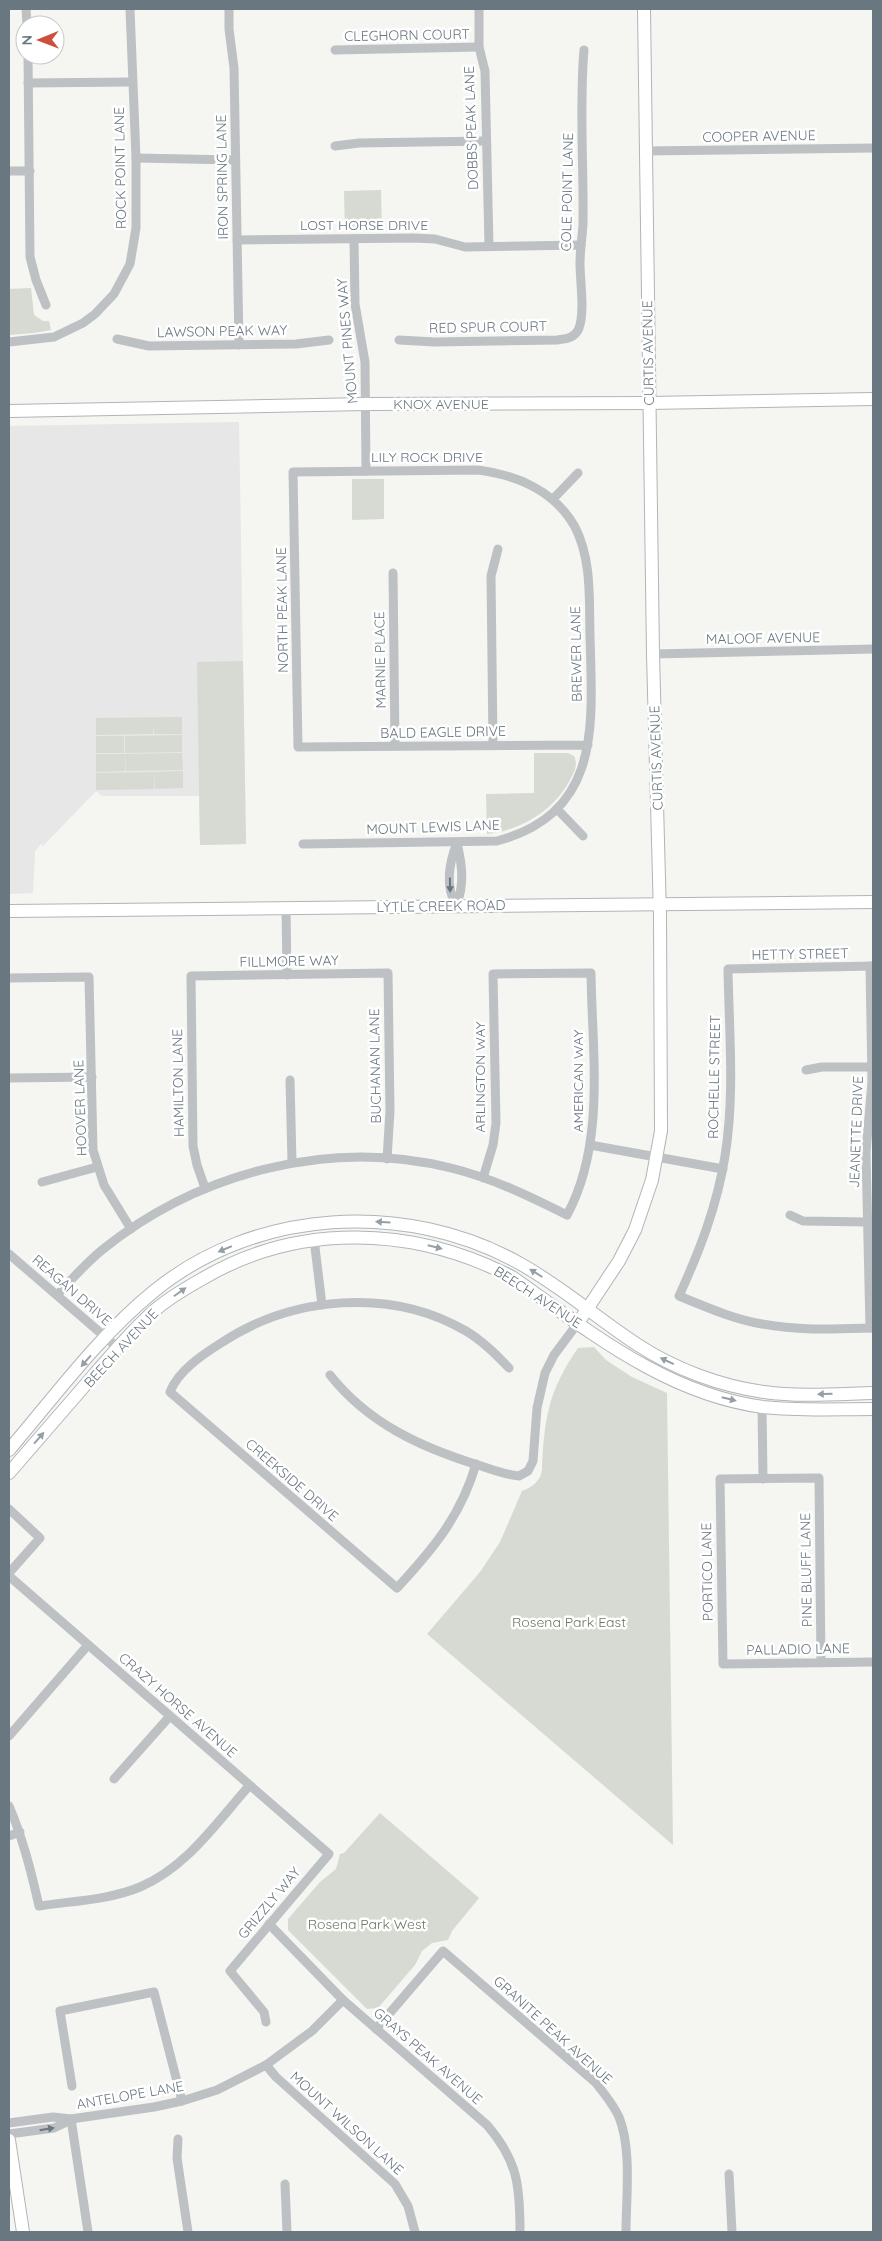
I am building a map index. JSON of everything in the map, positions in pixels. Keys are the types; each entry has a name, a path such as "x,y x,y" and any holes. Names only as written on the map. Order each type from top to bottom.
{"street":[{"name":"ROCK POINT LANE","path":"9,342 54,337 70,330 95,314 114,294 130,264 136,228 136,158 130,9"},
{"name":"IRON SPRING LANE","path":"229,9 229,29 234,68 239,345"},
{"name":"DOBBS PEAK LANE","path":"478,9 479,47 485,71 489,246"},
{"name":"CURTIS AVENUE","path":"476,1464 516,1476 525,1474 531,1468 537,1408 545,1373 554,1355 588,1309 619,1262 647,1199 657,1157 662,1108 660,903 653,654 644,9"},
{"name":"CLEGHORN COURT","path":"335,50 479,47"},
{"name":"COLE POINT LANE","path":"575,334 579,328 581,315 581,84 584,50"},
{"path":"28,65 30,257 36,280 46,305"},
{"path":"28,83 132,82"},
{"path":"336,146 486,141"},
{"name":"COOPER AVENUE","path":"645,152 873,148"},
{"path":"136,158 235,160"},
{"path":"9,171 30,171"},
{"name":"LOST HORSE DRIVE","path":"237,240 424,238 465,247 581,245"},
{"name":"MOUNT PINES WAY","path":"354,239 355,304 365,362 366,471"},
{"name":"RED SPUR COURT","path":"399,340 423,342 557,340 570,338 575,334"},
{"name":"LAWSON PEAK WAY","path":"117,339 148,346 296,344 329,340"},
{"name":"KNOX AVENUE","path":"9,411 366,404 649,403 873,399"},
{"name":"LILY ROCK DRIVE","path":"293,472 478,470 493,472 527,482 553,499"},
{"name":"NORTH PEAK LANE","path":"293,472 298,747"},
{"path":"553,499 578,473"},
{"name":"BREWER LANE","path":"553,499 574,527 582,545 588,577 591,714 588,745 582,771 571,791 557,809"},
{"path":"493,745 491,576 498,549"},
{"name":"MARNIE PLACE","path":"393,573 395,746"},
{"name":"MALOOF AVENUE","path":"653,654 873,649"},
{"name":"BALD EAGLE DRIVE","path":"298,747 588,745"},
{"path":"557,809 583,836"},
{"name":"MOUNT LEWIS LANE","path":"303,844 497,841 539,823 557,809"},
{"path":"456,906 450,893 450,863 457,842"},
{"name":"LYTLE CREEK ROAD","path":"9,911 873,902"},
{"path":"286,908 287,975"},
{"name":"HETTY STREET","path":"728,969 871,966"},
{"name":"JEANETTE DRIVE","path":"871,966 872,1067 866,1152 872,1328"},
{"name":"ROCHELLE STREET","path":"728,969 730,1096 728,1139 723,1169 707,1232 679,1296 714,1310 764,1325 806,1329 872,1328"},
{"name":"FILLMORE WAY","path":"191,976 388,973"},
{"name":"BUCHANAN LANE","path":"387,1159 390,1111 388,973"},
{"name":"ARLINGTON WAY","path":"483,1178 493,1146 496,1123 493,974 591,974"},
{"name":"AMERICAN WAY","path":"483,1178 528,1196 567,1216 578,1189 590,1145 593,1108 591,974"},
{"name":"HAMILTON LANE","path":"191,976 193,1146 205,1188"},
{"name":"HOOVER LANE","path":"9,978 90,977 93,1150 97,1167 112,1201 131,1229"},
{"path":"806,1070 822,1067 872,1067"},
{"path":"9,1078 92,1077"},
{"path":"290,1080 292,1162"},
{"path":"590,1145 723,1169"},
{"path":"57,1295 90,1261 131,1229 180,1199 247,1173 292,1162 348,1157 429,1163 483,1178"},
{"path":"42,1182 97,1167"},
{"path":"790,1216 803,1221 868,1222"},
{"name":"BEECH AVENUE","path":"9,1450 106,1337 131,1311 156,1290 212,1255 245,1240 282,1230 336,1222 364,1221 399,1224 436,1230 464,1238 519,1263 635,1343 663,1359 694,1373 731,1385 781,1393 873,1394"},
{"name":"BEECH AVENUE","path":"9,1473 118,1348 156,1309 184,1288 248,1256 314,1239 340,1237 412,1241 461,1254 512,1277 632,1360 663,1376 697,1390 762,1406 802,1410 873,1409"},
{"path":"314,1239 322,1305 361,1302 379,1304 407,1308 438,1318 453,1324 481,1341 509,1368"},
{"name":"REAGAN DRIVE","path":"9,1254 118,1348"},
{"name":"CREEKSIDE DRIVE","path":"322,1305 276,1316 226,1339 194,1363 176,1380 170,1392 396,1588 450,1525 465,1496 476,1464"},
{"path":"330,1375 360,1406 396,1432 432,1450 476,1464"},
{"path":"762,1406 763,1479"},
{"name":"PINE BLUFF LANE","path":"763,1479 819,1478 821,1663"},
{"name":"PORTICO LANE","path":"723,1664 720,1479 763,1479"},
{"path":"9,1509 40,1538 9,1574"},
{"name":"CRAZY HORSE AVENUE","path":"9,1574 249,1786 329,1854"},
{"path":"9,1736 88,1645"},
{"name":"PALLADIO LANE","path":"723,1664 873,1662"},
{"path":"114,1779 170,1716"},
{"path":"9,1806 20,1832 31,1868 38,1906 107,1896 139,1887 152,1881 176,1865 193,1850 249,1786"},
{"path":"9,1836 20,1832"},
{"name":"GRIZZLY WAY","path":"266,2022 264,2012 230,1971 329,1854"},
{"name":"GRAYS PEAK AVENUE","path":"269,1924 343,2000 487,2125 502,2142 516,2172 520,2190 520,2232"},
{"name":"GRANITE PEAK AVENUE","path":"376,2029 443,1951 595,2082 605,2093 618,2116 626,2151 626,2232"},
{"path":"72,2086 60,2012 154,1992 182,2101"},
{"name":"ANTELOPE LANE","path":"9,2124 53,2117 71,2119 182,2101 218,2090 266,2065 312,2031 343,2000"},
{"name":"MOUNT WILSON LANE","path":"266,2065 276,2077 395,2184 408,2206 415,2232"},
{"path":"71,2119 88,2232"},
{"name":"ANTELOPE LANE","path":"9,2134 54,2128 71,2119"},
{"path":"178,2139 177,2158 188,2232"},
{"path":"9,2140 23,2232"},
{"path":"729,2174 732,2232"},
{"path":"285,2184 287,2232"}],"shaded area":[{"path":"239,422 246,844 200,845 199,796 102,796 96,791 43,846 41,844 35,851 33,893 9,894 9,426"}],"green space":[{"path":"381,190 382,230 345,231 344,191"},
{"path":"31,288 34,315 43,321 49,321 51,330 9,335 9,289"},
{"path":"352,479 384,479 384,519 352,520"},
{"path":"243,661 246,844 200,845 197,662"},
{"path":"182,717 182,734 154,734 153,724 153,734 96,735 96,718"},
{"path":"182,735 182,752 125,753 125,736"},
{"path":"96,736 124,736 124,753 96,753"},
{"path":"182,753 183,770 126,771 125,754"},
{"path":"534,753 568,753 574,756 576,764 571,778 556,800 547,809 513,828 487,834 486,794 534,793"},
{"path":"96,754 125,754 125,771 96,772"},
{"path":"183,771 183,788 155,789 154,772"},
{"path":"154,772 154,789 96,790 96,773"},
{"name":"Rosena Park East","path":"594,1347 606,1360 632,1377 667,1393 673,1845 427,1634 480,1572 500,1542 522,1491 532,1486 539,1478 542,1470 546,1421 554,1392 578,1348"},
{"name":"Rosena Park West","path":"380,1813 479,1898 452,1931 448,1940 432,1943 422,1951 415,1965 378,2008 367,2009 288,1930 288,1919 320,1882 336,1869 340,1854 344,1853"}]}
